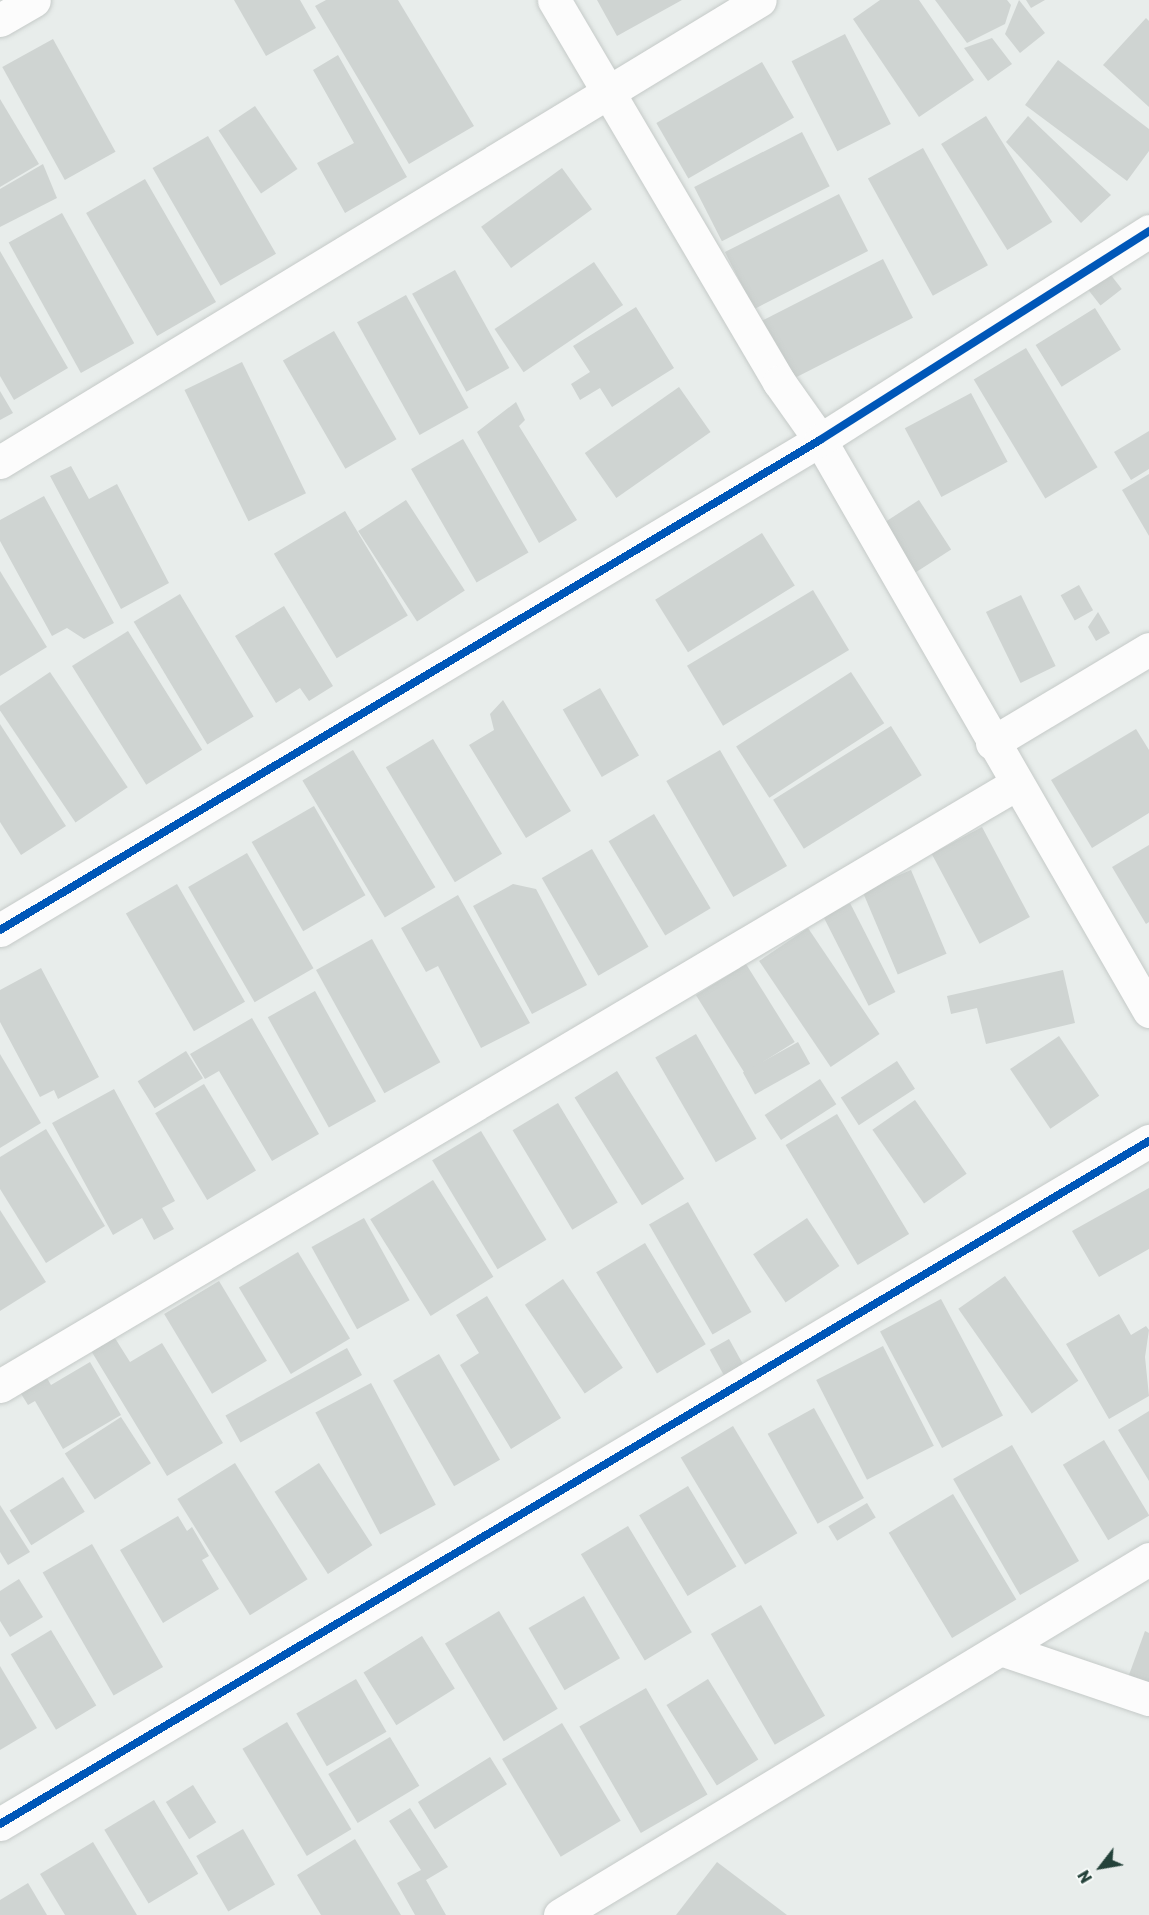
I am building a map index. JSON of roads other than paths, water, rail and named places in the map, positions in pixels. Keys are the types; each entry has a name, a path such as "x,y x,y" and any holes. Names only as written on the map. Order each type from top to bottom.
{"street":[{"path":"0,20 34,0"},
{"path":"554,0 611,92 779,382 820,440 992,743 1149,1011"},
{"path":"0,462 760,0"},
{"path":"0,930 820,440 1149,231"},
{"path":"992,743 1149,649"},
{"path":"0,1386 1016,784"},
{"path":"0,1824 1149,1141"},
{"path":"560,1915 1149,1559"},
{"path":"1001,1649 1149,1699"}]}
